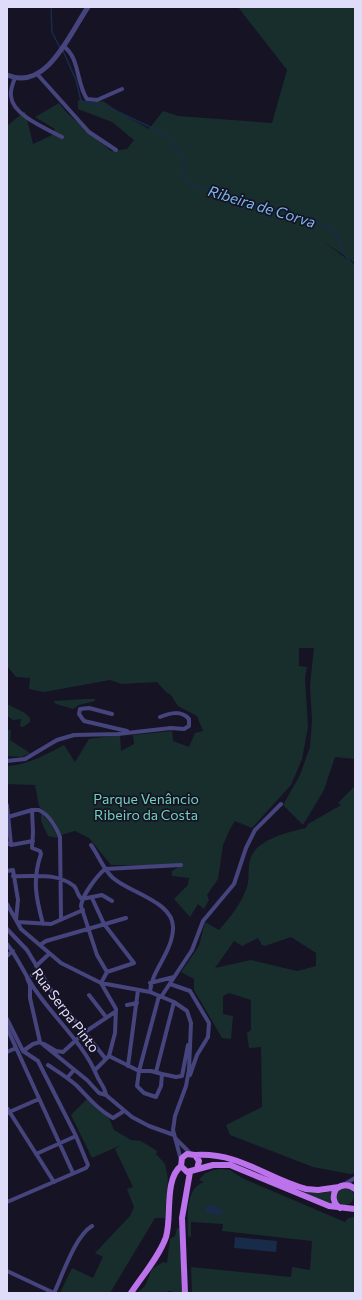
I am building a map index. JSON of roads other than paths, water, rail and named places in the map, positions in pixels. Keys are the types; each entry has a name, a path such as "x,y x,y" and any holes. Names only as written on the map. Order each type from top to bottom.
{"main road":[{"path":"192,1154 199,1161 197,1169"},
{"path":"131,1293 165,1238 172,1180 184,1156 192,1154 216,1155 232,1158 306,1189 318,1190 341,1186 354,1187"},
{"path":"181,1163 185,1170 190,1172 213,1165 230,1165 323,1204 344,1209 355,1209"},
{"path":"185,1293 182,1218 190,1172"},
{"path":"341,1186 335,1191 333,1198 335,1204 344,1209"},
{"path":"344,1209 355,1204"}],"street":[{"path":"7,75 15,78 24,78 38,75 56,56 88,7"},
{"path":"63,46 72,56 83,93 87,99 98,100 122,89"},
{"path":"38,75 89,132 116,150"},
{"path":"15,78 11,98 19,112 62,137"},
{"path":"112,714 85,707 80,709 79,714 84,721 131,732"},
{"path":"7,761 25,759 57,740 70,736 171,728 184,729 189,726 189,719 182,714 172,713 160,717"},
{"path":"162,1074 161,1086 156,1097 144,1093 136,1086 160,996 170,984 192,950 205,917 234,884 246,848 255,830 281,804"},
{"path":"7,805 9,844 33,841"},
{"path":"8,817 32,810 44,812 58,832 61,880 61,918"},
{"path":"32,810 32,848 40,851 35,875 36,898 43,924"},
{"path":"91,845 105,869 122,885 160,905 172,918 174,929 171,941 162,964 150,983 150,992"},
{"path":"82,899 95,880 105,869 181,865"},
{"path":"7,871 13,870 18,900 17,921"},
{"path":"13,876 35,875 61,880 74,887 82,899 83,910 96,955 107,972"},
{"path":"82,899 102,895 112,900"},
{"path":"92,898 104,924 134,963 107,972 101,983"},
{"path":"7,904 28,936 61,963 101,983 150,992 182,1007 190,1017 188,1081"},
{"path":"17,921 43,924 56,922 61,918 83,910"},
{"path":"40,945 46,941 126,918"},
{"path":"7,929 27,950 58,1000 107,1057 140,1071 156,1072 176,1077 182,1076 190,1037"},
{"name":"Rua Serpa Pinto","path":"7,944 13,951 27,978 58,1020 76,1040 96,1069 97,1075 105,1089 106,1095"},
{"path":"7,956 13,951"},
{"path":"32,975 49,954"},
{"path":"150,983 174,977"},
{"path":"27,978 30,985 30,998 40,1042 99,1093 106,1095 124,1111 149,1126 174,1135 192,1154"},
{"path":"96,1069 107,1057 115,1033 116,1009 101,983"},
{"path":"170,984 190,991 209,1023 208,1036 196,1058 175,1116 174,1135 181,1163"},
{"path":"128,1066 138,990"},
{"path":"88,996 106,1017"},
{"path":"156,1072 174,1002"},
{"path":"126,1005 136,1003"},
{"path":"23,1052 33,1044 40,1042 60,1052 106,1017 116,1012"},
{"path":"7,1019 13,1028 23,1052 38,1061 76,1136 88,1164 86,1168 7,1202"},
{"path":"7,1028 73,1173"},
{"path":"7,1052 16,1048"},
{"path":"48,1065 67,1078 96,1107 113,1118 124,1111"},
{"path":"67,1078 74,1070"},
{"path":"8,1113 39,1099"},
{"path":"7,1108 8,1113 54,1182"},
{"path":"36,1154 76,1136"},
{"path":"341,1186 355,1179"},
{"path":"354,1187 355,1179"},
{"path":"7,1271 54,1293 79,1240 86,1230 92,1226"}],"water":[{"path":"211,1205 221,1209 222,1213 218,1215 207,1213 205,1211 206,1207"},
{"path":"235,1237 277,1241 276,1252 234,1248"}],"waterway":[{"path":"51,7 52,32 60,48"},
{"name":"Ribeira de Corva","path":"63,51 76,80 81,101 110,108 167,135 182,156 184,179 192,185 233,197 271,212 287,212 294,217 316,221 333,230 340,241 343,253 355,267"}],"park label":[{"name":"Parque Venâncio Ribeiro da Costa","path":"146,806"}]}
